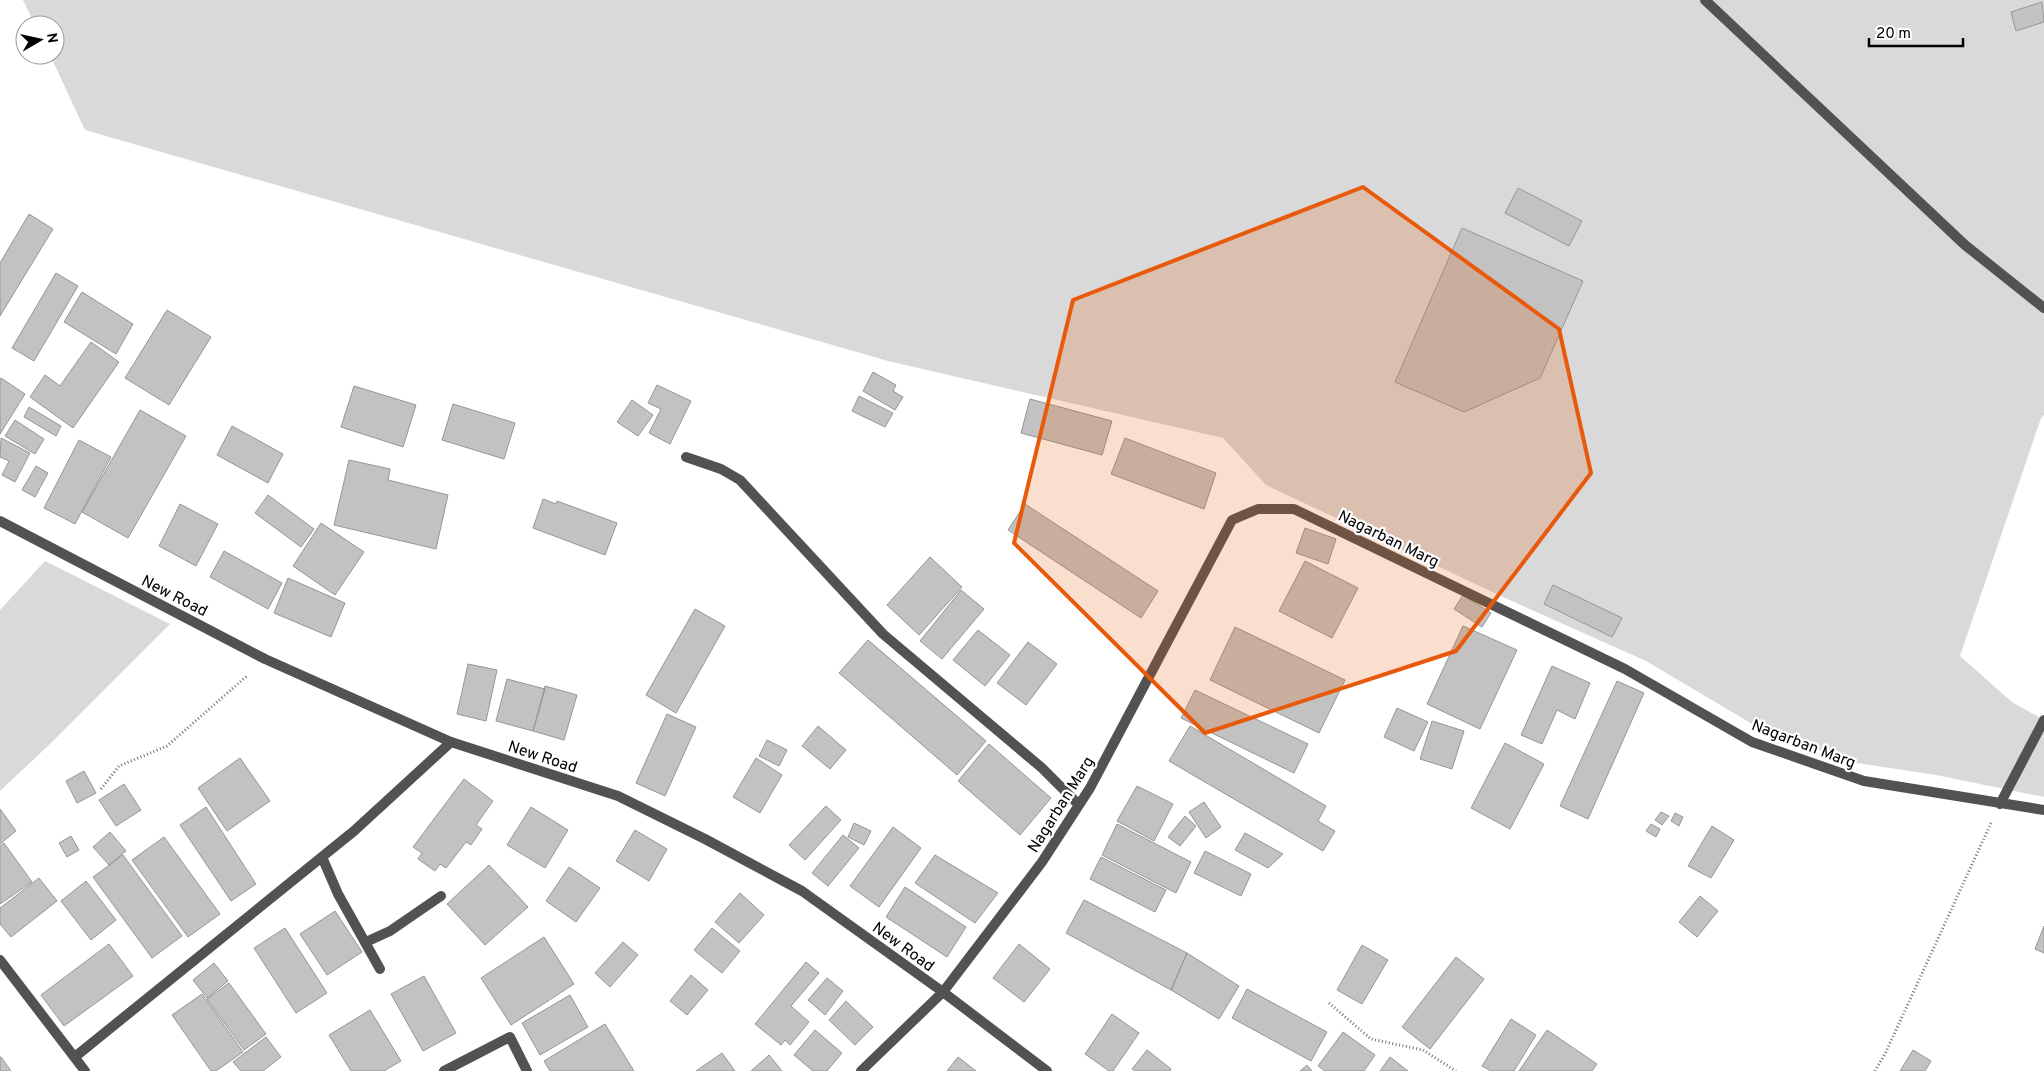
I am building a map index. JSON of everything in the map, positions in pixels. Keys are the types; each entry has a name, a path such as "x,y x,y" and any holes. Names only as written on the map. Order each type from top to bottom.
{"street":[{"path":"1705,0 1964,245 2044,308"},
{"path":"686,457 721,469 740,480 883,634 1042,768 1079,805"},
{"name":"Nagarban Marg","path":"861,1071 943,992 1042,862 1090,788 1232,520 1258,508 1294,510 1625,669 1752,742 1864,781 2044,810"},
{"name":"New Road","path":"0,521 265,659 451,742 618,796 663,817 802,891 943,992 1047,1071"},
{"path":"2000,804 2044,720"},
{"path":"76,1056 354,831 451,742"},
{"path":"322,857 338,894 380,969"},
{"path":"366,942 390,931 441,896"},
{"path":"0,960 76,1056 85,1071"},
{"path":"444,1071 510,1037 527,1071"}],"path":[{"path":"102,789 119,766 167,746 265,659"},
{"path":"1874,1071 1885,1054 2000,804"},
{"path":"1328,1004 1371,1039 1423,1050 1456,1071"}],"highlighted area":[{"path":"1363,187 1559,329 1591,473 1456,651 1205,733 1014,543 1073,300"}],"shaded area":[{"path":"23,0 2044,0 2044,415 2041,418 1960,656 2012,702 2044,720 2044,797 1936,775 1857,763 1764,731 1646,661 1503,597 1266,485 1223,438 888,361 85,130 55,65 65,65 65,15 30,15"},
{"path":"45,561 170,624 0,791 0,610"}],"building":[{"path":"2042,2 2044,22 2016,31 2011,12"},
{"path":"1518,188 1582,221 1569,246 1505,213"},
{"path":"29,214 53,229 0,316 0,263"},
{"path":"1462,228 1583,281 1540,378 1464,412 1395,382"},
{"path":"56,273 78,286 34,361 12,348"},
{"path":"82,292 133,324 116,354 64,322"},
{"path":"167,310 211,337 169,405 125,378"},
{"path":"91,342 119,362 73,428 30,397 45,375 60,386"},
{"path":"873,372 896,385 893,391 903,397 895,410 863,391"},
{"path":"0,379 25,394 0,434"},
{"path":"657,385 691,401 670,444 649,433 661,409 648,403"},
{"path":"354,386 416,405 403,447 341,427"},
{"path":"859,396 893,413 885,427 852,411"},
{"path":"1030,399 1112,421 1102,455 1021,433"},
{"path":"632,400 653,415 638,436 617,422"},
{"path":"453,404 515,423 504,459 442,440"},
{"path":"29,407 61,426 56,436 24,417"},
{"path":"140,410 186,436 128,538 82,512"},
{"path":"15,420 44,439 35,454 5,436"},
{"path":"232,426 283,454 268,483 217,455"},
{"path":"1,438 30,453 15,482 2,475 9,461 0,457"},
{"path":"1125,438 1216,473 1204,509 1111,474"},
{"path":"79,440 111,457 75,524 44,508"},
{"path":"349,460 390,469 388,480 448,495 436,549 334,525"},
{"path":"36,466 48,473 35,497 22,490"},
{"path":"268,495 314,529 301,547 255,513"},
{"path":"543,499 556,504 557,501 617,523 605,555 533,528"},
{"path":"180,504 218,524 196,566 159,546"},
{"path":"1025,504 1158,591 1141,618 1008,530"},
{"path":"321,523 364,552 335,595 293,566"},
{"path":"1305,528 1336,539 1328,564 1296,553"},
{"path":"224,551 282,583 268,609 210,577"},
{"path":"930,557 962,587 919,635 887,605"},
{"path":"1305,561 1358,588 1332,638 1279,611"},
{"path":"288,578 345,603 331,637 274,613"},
{"path":"1553,585 1622,618 1612,637 1544,604"},
{"path":"961,590 984,609 942,659 920,641"},
{"path":"1463,595 1491,613 1482,627 1454,609"},
{"path":"695,609 725,626 676,713 646,695"},
{"path":"1463,626 1517,650 1480,729 1427,704"},
{"path":"1235,627 1345,680 1319,733 1210,680"},
{"path":"978,630 1010,655 985,686 953,660"},
{"path":"868,640 986,741 957,775 839,673"},
{"path":"1028,642 1057,664 1026,705 997,683"},
{"path":"468,664 497,670 486,721 457,714"},
{"path":"1552,666 1590,683 1575,719 1557,710 1542,744 1521,735"},
{"path":"507,679 545,689 533,731 496,721"},
{"path":"1617,681 1644,693 1588,819 1560,806"},
{"path":"545,686 577,695 564,740 533,731"},
{"path":"1195,690 1308,744 1294,773 1181,718"},
{"path":"1397,708 1428,722 1414,751 1384,737"},
{"path":"667,714 696,727 665,796 636,783"},
{"path":"1432,721 1464,731 1452,769 1420,759"},
{"path":"818,726 846,750 830,769 802,746"},
{"path":"1190,726 1326,806 1318,821 1335,831 1323,851 1169,761"},
{"path":"767,740 787,750 779,766 759,756"},
{"path":"1505,743 1544,764 1510,829 1471,808"},
{"path":"989,744 1051,798 1020,835 958,781"},
{"path":"240,758 270,801 227,831 198,788"},
{"path":"756,758 782,775 760,813 733,797"},
{"path":"84,771 96,793 77,803 66,781"},
{"path":"464,779 493,801 476,825 482,829 471,845 466,842 446,868 440,864 435,871 418,859 422,853 413,847"},
{"path":"124,784 141,810 116,826 99,800"},
{"path":"1137,786 1173,804 1154,841 1117,821"},
{"path":"1204,802 1221,827 1206,838 1189,812"},
{"path":"826,806 841,820 805,860 789,845"},
{"path":"206,807 256,884 231,901 180,825"},
{"path":"531,807 568,830 545,868 507,845"},
{"path":"0,809 16,831 0,844"},
{"path":"1661,812 1669,816 1662,825 1655,820"},
{"path":"1675,813 1683,817 1679,826 1671,821"},
{"path":"1185,816 1196,826 1180,846 1168,837"},
{"path":"854,823 871,831 864,845 848,837"},
{"path":"1117,824 1191,862 1176,893 1102,855"},
{"path":"1651,824 1660,829 1656,837 1646,831"},
{"path":"1712,826 1734,840 1711,878 1688,866"},
{"path":"893,827 921,848 879,907 850,886"},
{"path":"635,830 667,849 649,881 616,861"},
{"path":"110,832 126,851 109,865 93,847"},
{"path":"1245,833 1283,854 1268,868 1235,850"},
{"path":"843,835 859,848 828,886 812,873"},
{"path":"71,836 79,850 67,857 59,843"},
{"path":"164,837 220,914 188,937 132,860"},
{"path":"4,843 32,882 0,904 0,846"},
{"path":"1205,851 1251,874 1241,896 1194,873"},
{"path":"123,855 182,936 152,958 93,877"},
{"path":"935,855 998,893 975,923 915,883"},
{"path":"1101,857 1166,890 1155,912 1090,879"},
{"path":"489,865 528,907 485,945 447,904"},
{"path":"569,867 600,888 576,922 546,901"},
{"path":"39,878 57,901 11,937 0,924 0,908"},
{"path":"86,881 116,920 91,940 61,901"},
{"path":"905,887 966,927 947,957 886,917"},
{"path":"740,893 764,915 739,943 715,922"},
{"path":"1700,896 1718,911 1697,937 1679,922"},
{"path":"1084,900 1187,953 1171,990 1066,933"},
{"path":"335,911 362,952 327,975 300,934"},
{"path":"2044,926 2044,953 2035,949"},
{"path":"285,928 327,993 296,1013 254,948"},
{"path":"712,928 740,951 722,973 694,950"},
{"path":"544,937 574,984 511,1025 481,978"},
{"path":"623,942 638,955 610,987 595,973"},
{"path":"109,944 133,976 64,1026 41,995"},
{"path":"1019,944 1050,969 1024,1002 993,978"},
{"path":"1362,945 1388,960 1362,1004 1337,990"},
{"path":"1187,953 1239,986 1219,1019 1171,990"},
{"path":"1456,957 1484,979 1430,1049 1402,1027"},
{"path":"806,962 819,973 791,1006 809,1022 790,1045 785,1040 781,1045 755,1024"},
{"path":"214,963 228,981 207,998 193,980"},
{"path":"691,975 708,990 687,1015 670,1001"},
{"path":"424,976 456,1033 423,1051 391,994"},
{"path":"827,978 843,991 825,1015 808,1000"},
{"path":"229,983 266,1034 244,1050 207,999"},
{"path":"1247,989 1327,1032 1311,1061 1232,1018"},
{"path":"202,994 243,1052 216,1071 211,1071 172,1015"},
{"path":"570,995 588,1027 540,1055 522,1023"},
{"path":"846,1001 873,1027 855,1045 829,1020"},
{"path":"370,1010 401,1061 384,1071 351,1071 329,1035"},
{"path":"1112,1014 1139,1033 1113,1071 1109,1071 1085,1054"},
{"path":"1511,1019 1536,1035 1514,1071 1491,1071 1482,1066"},
{"path":"605,1024 634,1071 550,1071 544,1061"},
{"path":"815,1030 842,1053 827,1071 813,1071 794,1055"},
{"path":"1547,1030 1597,1064 1592,1071 1519,1071"},
{"path":"1343,1032 1375,1055 1364,1071 1325,1071 1318,1066"},
{"path":"266,1037 281,1057 263,1071 241,1071 233,1062"},
{"path":"1147,1050 1171,1069 1170,1071 1135,1071 1132,1069"},
{"path":"1913,1050 1931,1061 1925,1071 1900,1071"},
{"path":"722,1053 735,1071 696,1071"},
{"path":"769,1055 782,1071 751,1071"},
{"path":"1,1057 11,1071 0,1071"},
{"path":"958,1057 976,1071 947,1071"},
{"path":"1390,1057 1408,1071 1380,1071"},
{"path":"1307,1065 1312,1071 1300,1071"}]}
